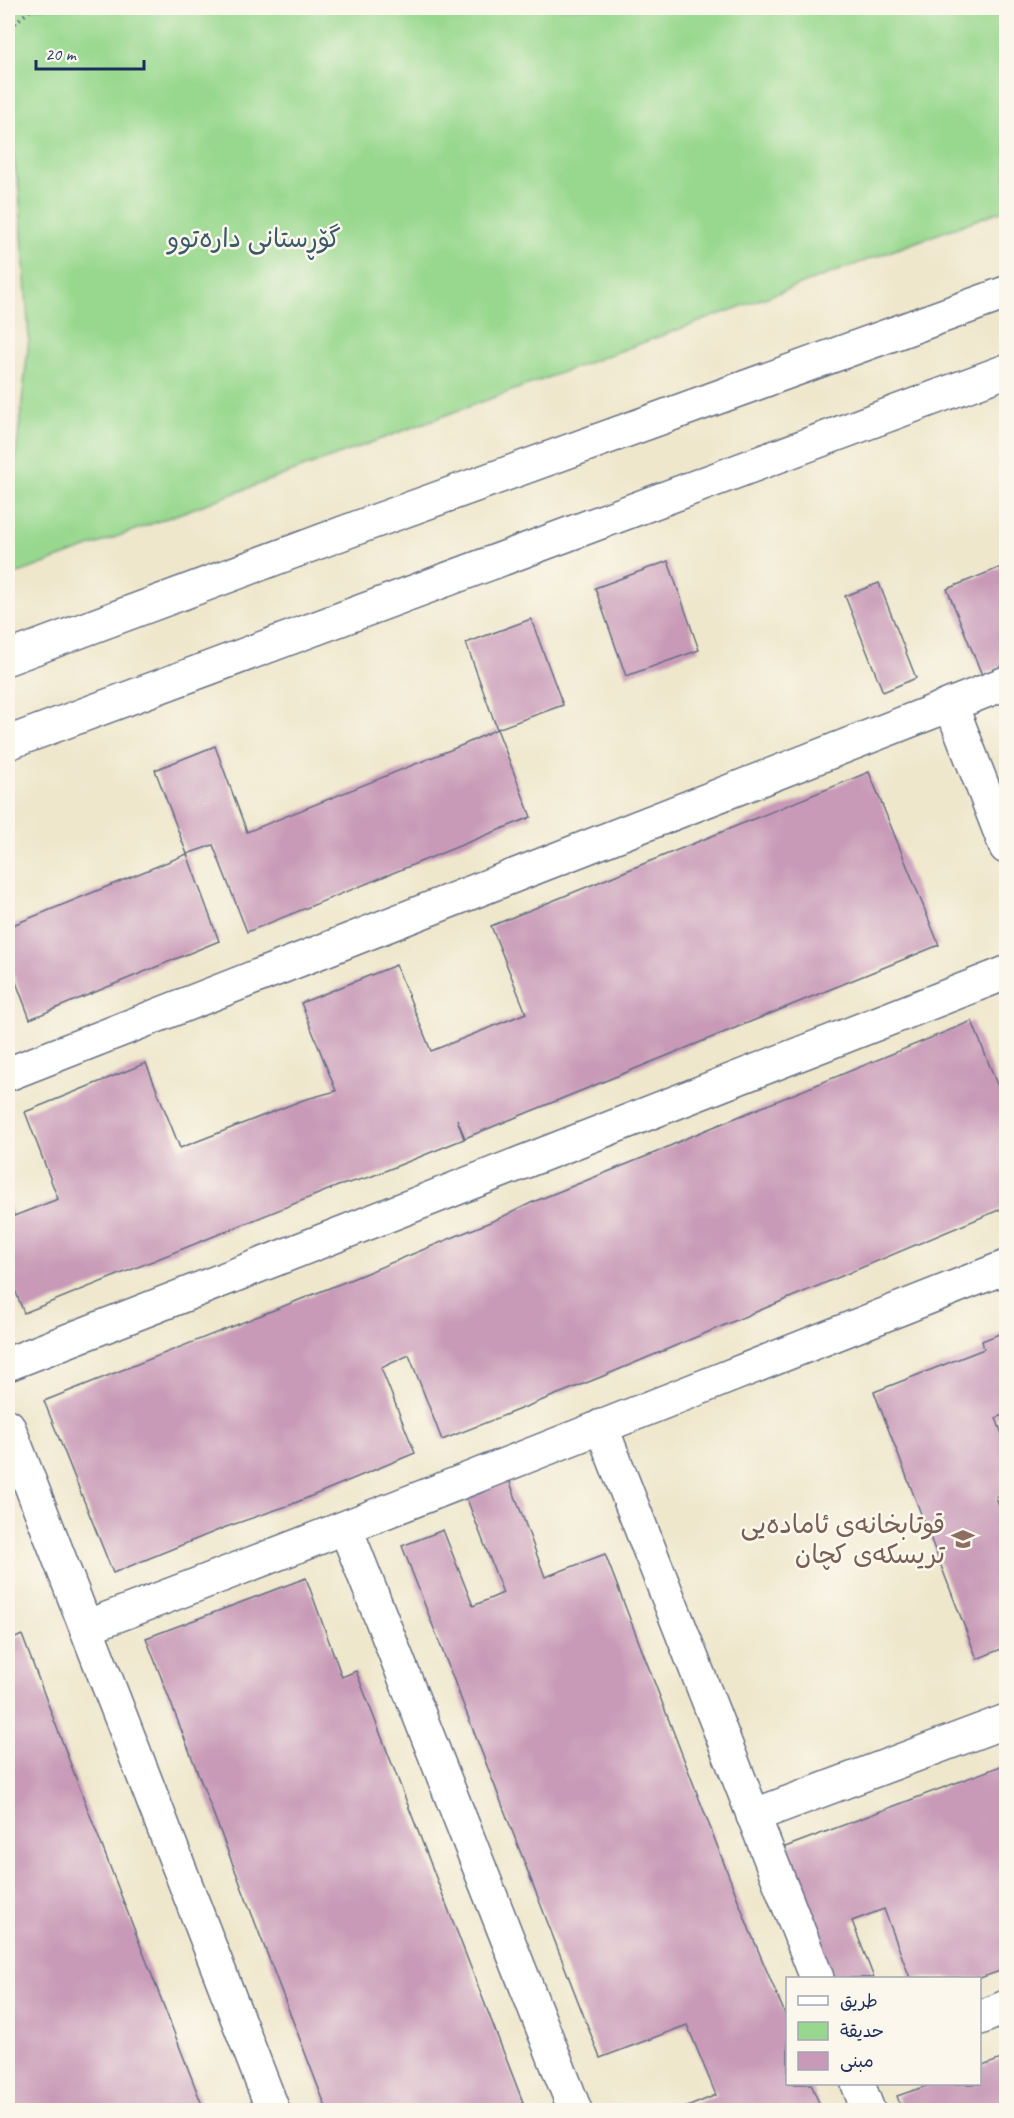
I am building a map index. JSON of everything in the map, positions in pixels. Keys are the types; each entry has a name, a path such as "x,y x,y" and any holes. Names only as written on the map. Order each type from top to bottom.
{"street":[{"path":"8,658 359,527 1006,293"},
{"path":"8,743 1006,370"},
{"path":"8,1074 1006,683"},
{"path":"951,705 1006,848"},
{"path":"8,1364 1006,973"},
{"path":"86,1627 346,1529 1006,1267"},
{"path":"8,1426 273,2110"},
{"path":"601,1426 817,1977"},
{"path":"346,1529 575,2110"},
{"path":"753,1816 1006,1720"},
{"path":"981,2018 1006,2007"},
{"path":"858,2085 868,2110"}],"path":[{"path":"8,33 17,21 33,8"}],"green space":[{"name":"گۆڕستانی دارەتوو","path":"8,8 1006,8 1006,209 8,577 8,528 29,339 19,188 8,129"}],"building":[{"path":"668,561 699,650 626,676 595,588"},
{"path":"1006,565 1006,665 982,675 947,589"},
{"path":"879,583 916,678 883,692 845,596"},
{"path":"531,619 563,705 497,729 466,643"},
{"path":"497,729 531,817 247,932 213,845 187,854 155,770 215,746 247,832"},
{"path":"869,772 939,945 465,1138 457,1119 464,1139 370,1177 338,1186 24,1313 8,1272 8,1200 14,1216 58,1199 25,1112 146,1063 180,1148 303,1100 336,1091 301,1003 396,965 431,1051 526,1013 491,926"},
{"path":"187,854 219,941 30,1019 8,961 8,927"},
{"path":"972,1021 1006,1107 1006,1207 601,1377 442,1440 409,1355 381,1368 415,1453 290,1505 226,1527 113,1573 44,1401 347,1281"},
{"name":"قوتابخانەی ئامادەیی تریسکەی کچان","path":"1006,1331 1006,1414 996,1418 1006,1445 1006,1493 996,1497 1002,1515 1006,1513 1006,1647 977,1659 874,1392 984,1349 982,1341"},
{"path":"508,1477 545,1577 605,1554 750,1931 786,2016 786,2085 811,2085 822,2110 680,2110 716,2095 687,2025 600,2058 402,1546 443,1530 473,1606 503,1593 465,1494"},
{"path":"306,1578 342,1677 356,1671 526,2110 327,2110 146,1638"},
{"path":"22,1635 204,2110 8,2110 8,1641"},
{"path":"1006,1764 1006,1969 981,1978 910,1977 884,1909 852,1921 874,1977 818,1977 772,1852"},
{"path":"1006,2057 1006,2110 902,2110 897,2096 929,2085 981,2085 981,2067"}],"place":[{"name":"قوتابخانەی ئامادەیی تریسکەی کچان","path":"963,1539"}]}
